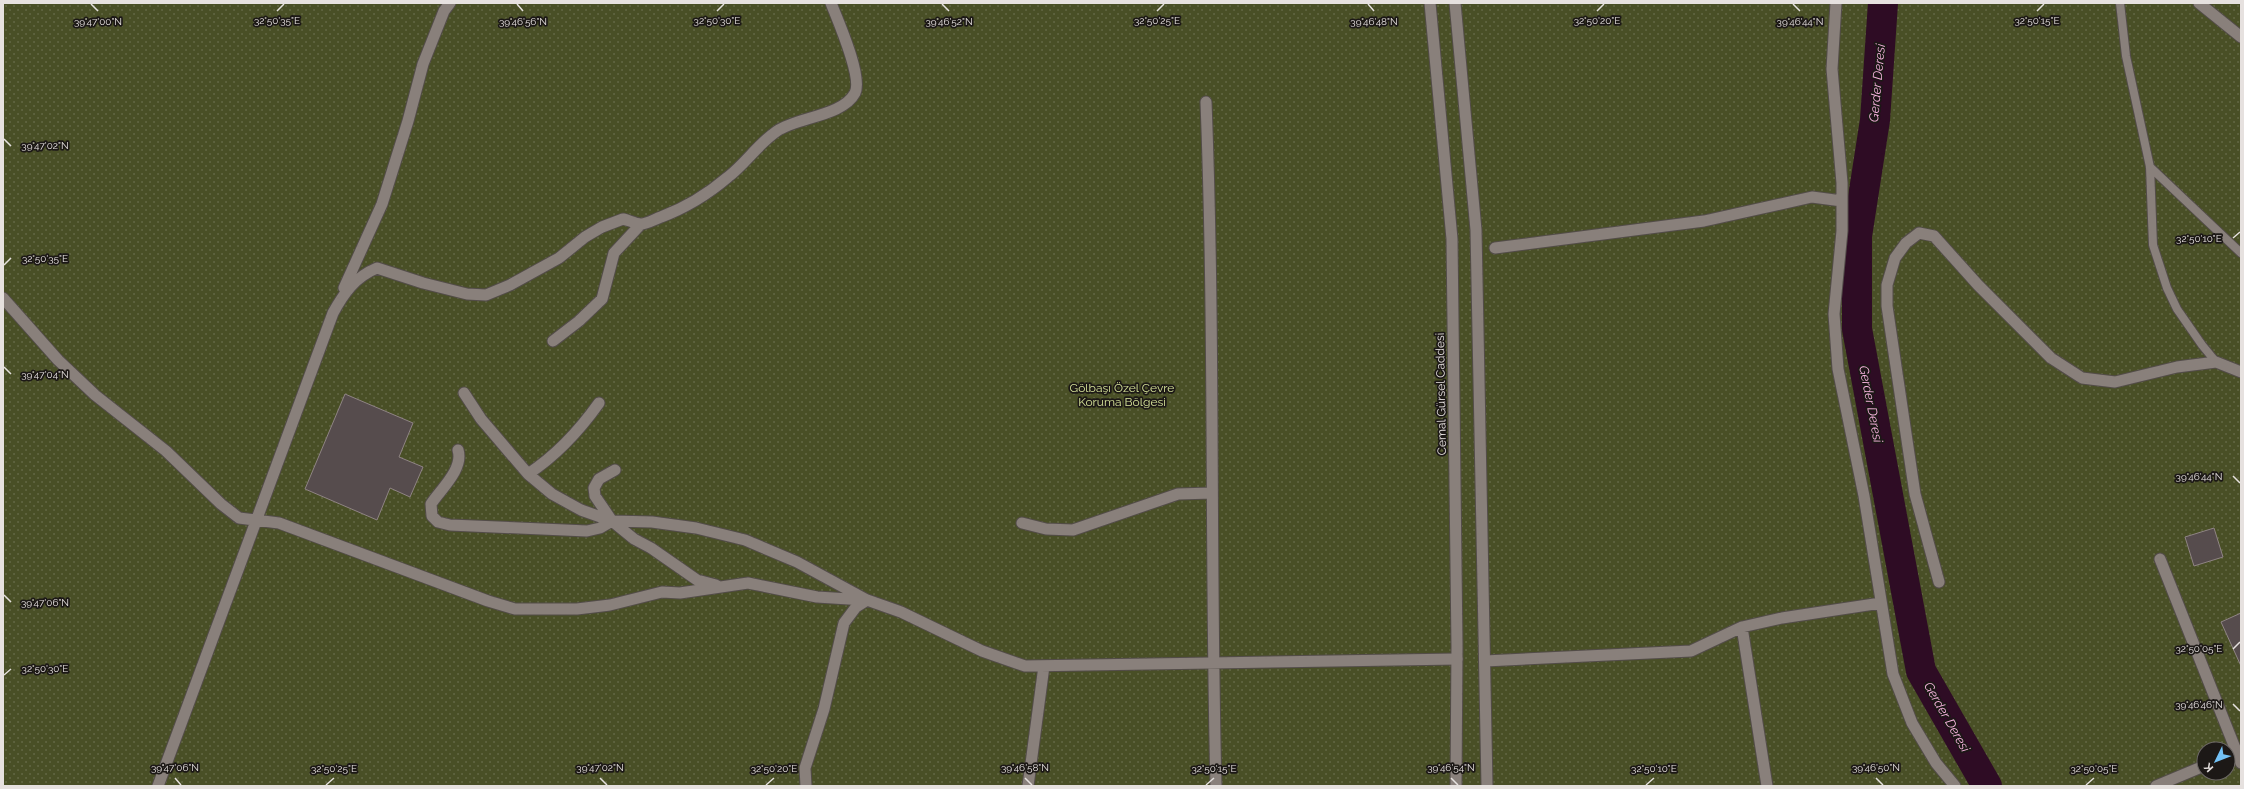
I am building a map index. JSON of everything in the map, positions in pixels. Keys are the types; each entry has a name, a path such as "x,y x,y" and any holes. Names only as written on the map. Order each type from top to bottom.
{"street":[{"path":"158,786 333,313 382,204 408,121 423,64 444,11 450,3"},
{"path":"553,341 579,321 602,299 614,253 641,224 683,209 728,177 761,144 778,130 798,120 836,109 848,102 855,92 857,81 832,3"},
{"name":"Cemal Gürsel Caddesi","path":"1430,3 1452,239 1457,659 1456,786"},
{"path":"1455,3 1476,230 1487,786"},
{"path":"1836,3 1832,69 1839,142 1842,200 1842,231 1834,314 1838,369 1864,496 1893,674 1900,696 1912,723 1936,763 1954,786"},
{"path":"2199,3 2241,37"},
{"path":"1206,102 1210,222 1213,663 1216,786"},
{"path":"1495,248 1704,221 1812,197 1842,200"},
{"path":"333,313 351,284 364,273 377,268 422,283 467,294 486,295 510,285 559,258 585,237 602,227 623,218 641,224"},
{"path":"1939,582 1915,494 1887,306 1890,273 1895,258 1913,237 1924,233 1934,236 1978,285 2051,358 2082,378 2115,382 2177,367 2216,362 2241,372"},
{"path":"3,298 58,360 95,395 166,451 239,518 279,523 488,601 516,609 576,609 610,606 662,592 680,593 725,585 748,583 817,597 867,600"},
{"path":"464,393 481,419 528,474 552,494 581,510 612,521 652,522 696,528 745,540 797,562 867,600 901,612 982,651 1025,666 1457,659"},
{"path":"528,474 542,465 574,436 599,403"},
{"path":"458,450 460,456 448,482 431,504 432,516 438,522 450,525 587,531 600,528 612,521"},
{"path":"615,470 599,479 594,488 595,496 612,521 634,539 651,548 697,580 709,584 725,585"},
{"path":"1022,523 1046,529 1073,530 1178,494 1212,493"},
{"path":"2160,559 2237,756"},
{"path":"806,786 805,768 824,709 844,623 856,607 867,600"},
{"path":"1485,661 1691,650 1742,627 1782,618 1881,603"},
{"path":"1742,627 1767,786"},
{"path":"1028,786 1044,666"},
{"path":"2156,786 2196,769"}],"lane":[{"path":"2120,3 2126,56 2150,167 2153,245 2167,288 2188,328 2216,362"},
{"path":"2150,167 2241,253"}],"green space":[{"name":"Gölbaşı Özel Çevre Koruma Bölgesi","path":"3,3 2241,3 2241,786 3,786"}],"building":[{"path":"345,394 413,423 399,457 423,467 410,497 390,488 377,520 305,489"},
{"path":"2214,528 2223,557 2194,566 2185,537"},
{"path":"2241,613 2241,666 2221,622"}],"waterway":[{"name":"Gerder Deresi","path":"1883,3 1875,120 1857,236 1857,329 1921,671 1987,786"}]}
